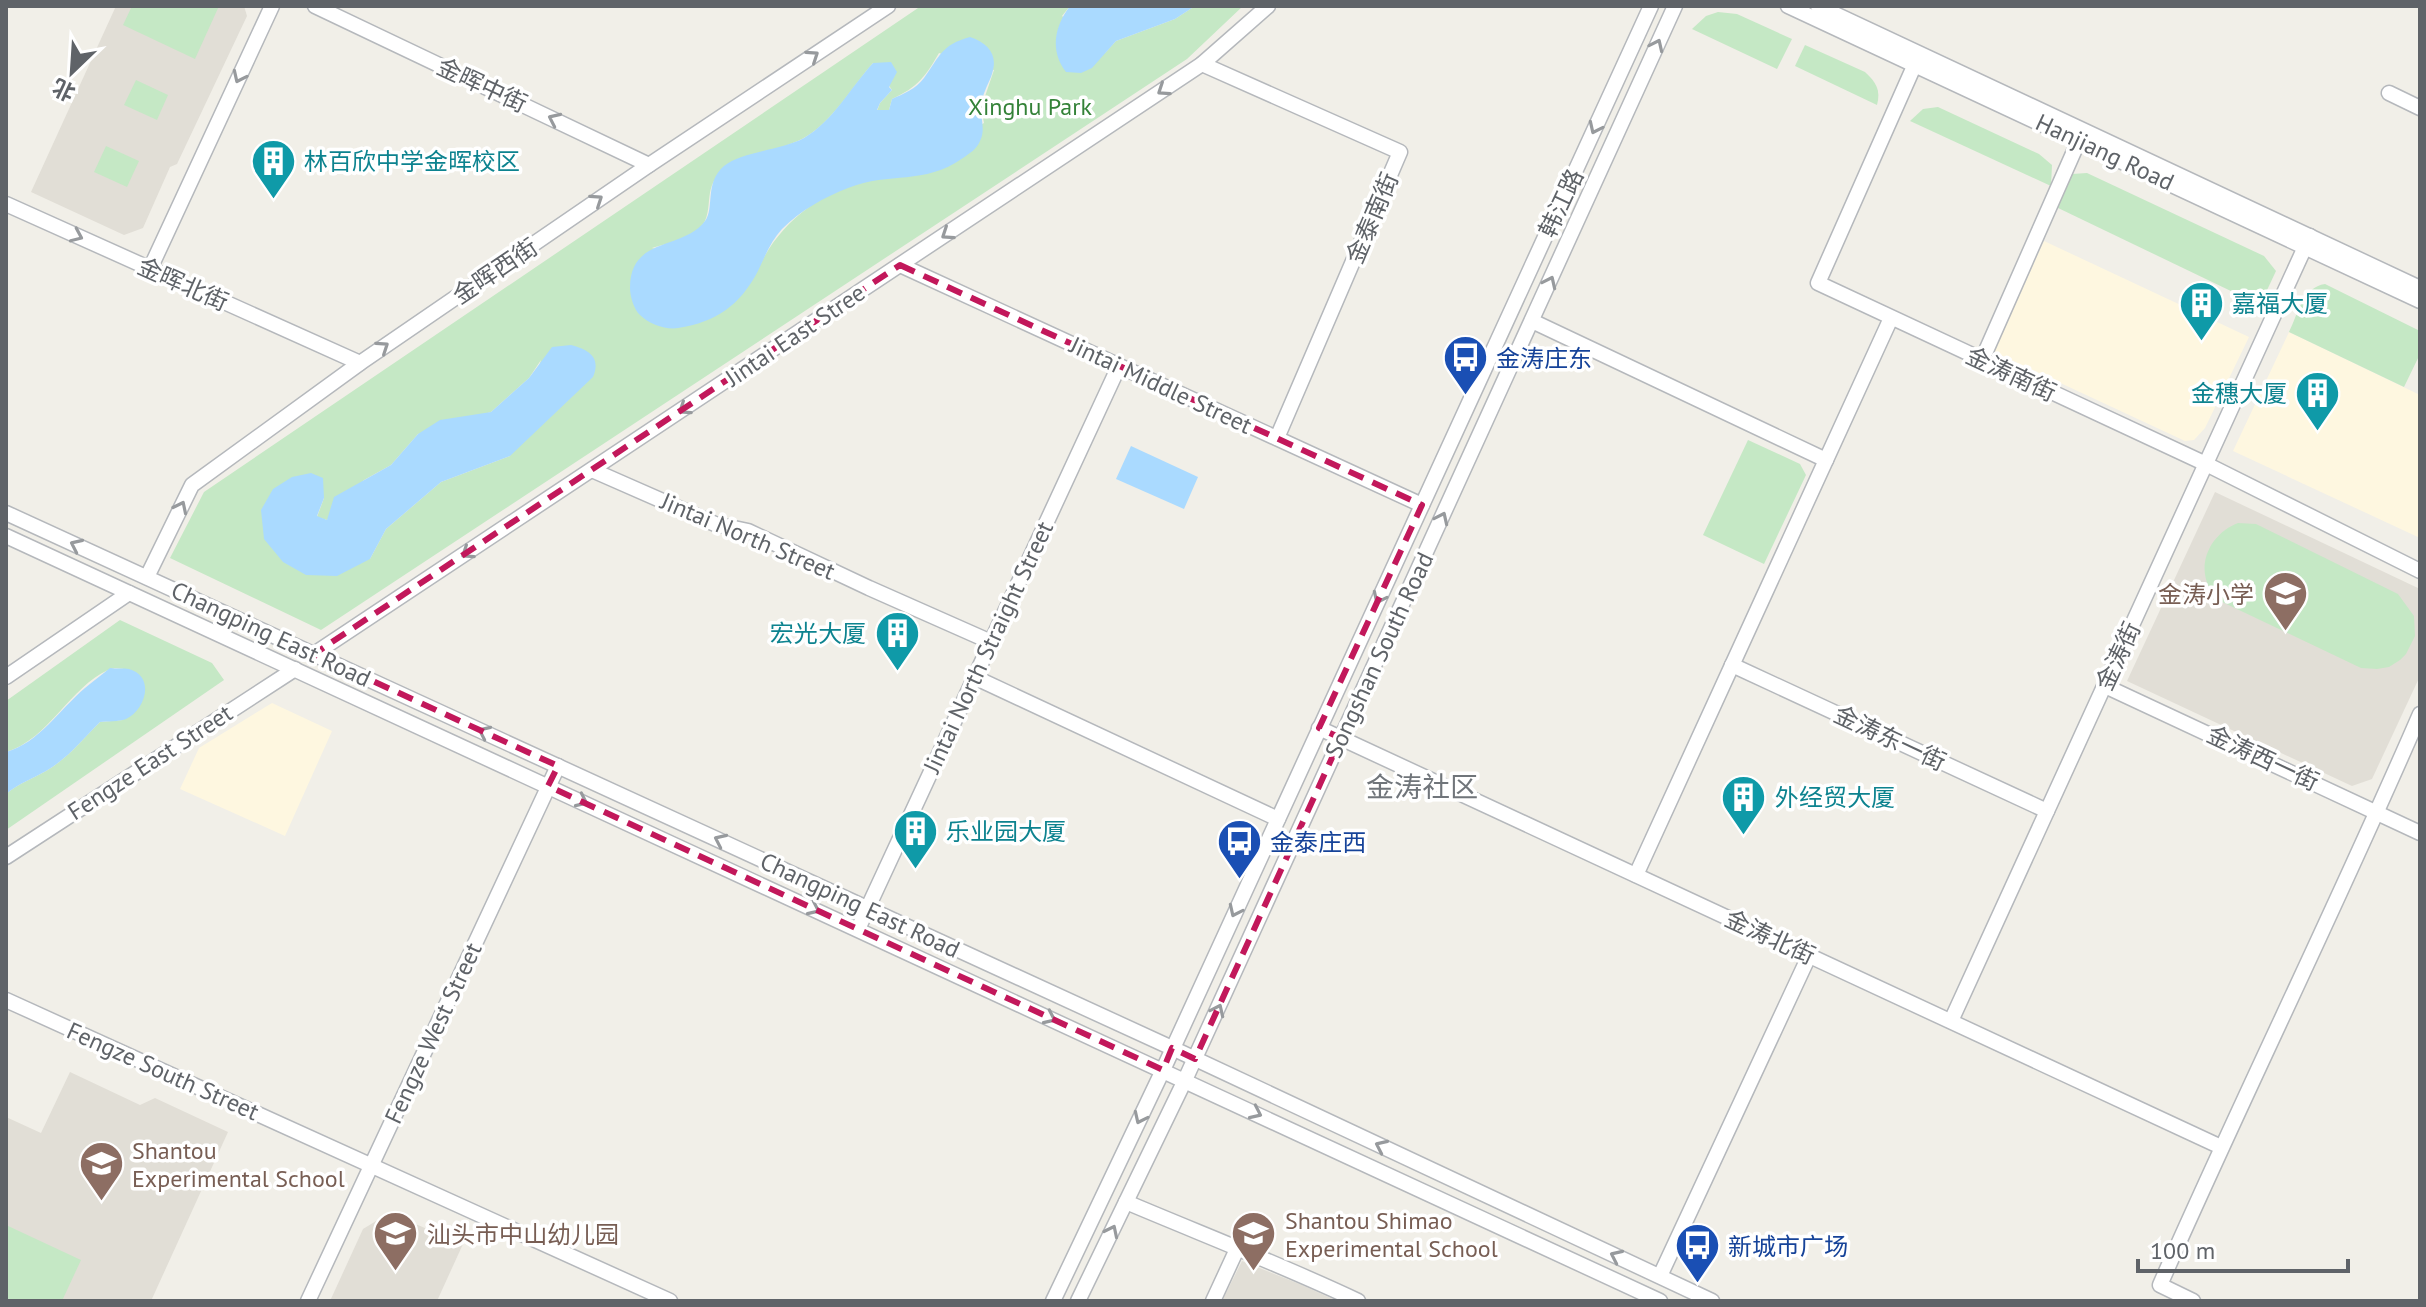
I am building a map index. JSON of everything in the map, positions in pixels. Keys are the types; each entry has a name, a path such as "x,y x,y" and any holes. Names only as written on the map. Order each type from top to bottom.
{"street":[{"path":"150,269 272,6"},
{"name":"金晖中街","path":"315,6 649,165"},
{"name":"金晖西街","path":"147,577 192,485 360,363 888,6"},
{"name":"Jintai East Stree","path":"314,654 1202,64 1268,6"},
{"name":"韩江路","path":"1470,400 1651,6"},
{"name":"Songshan South Road","path":"1078,1301 1195,1059 1675,6"},
{"name":"Hanjiang Road","path":"1788,6 2079,140 2420,288"},
{"name":"Hanjiang Road","path":"1818,6 2308,242 2420,301"},
{"name":"金泰南街","path":"1202,64 1400,152 1277,438"},
{"name":"金涛南街","path":"1915,64 1818,283 2206,464 2420,571"},
{"path":"2389,93 2420,108"},
{"path":"1982,360 2079,140"},
{"name":"金晖北街","path":"6,204 360,363"},
{"name":"金涛街","path":"1951,1021 2308,242"},
{"name":"Jintai Middle Street","path":"900,265 1422,505"},
{"path":"1636,875 1891,318"},
{"path":"1532,321 1826,460"},
{"name":"Jintai North Straight Street","path":"858,929 1119,366"},
{"name":"Songshan South Road","path":"1053,1301 1163,1070 1470,400"},
{"name":"Jintai North Street","path":"592,470 715,524 748,531 991,642"},
{"name":"Changping East Road","path":"6,513 1172,1048 1712,1301"},
{"path":"6,536 129,593"},
{"path":"6,677 129,593"},
{"name":"Changping East Road","path":"129,593 1660,1301"},
{"name":"金涛东一街","path":"1732,665 2047,811"},
{"name":"Fengze East Street","path":"6,857 295,669"},
{"path":"974,677 1278,819"},
{"name":"金涛西一街","path":"2105,686 2420,833"},
{"path":"2193,1301 2160,1285 2420,714"},
{"name":"金涛北街","path":"1319,728 2221,1147"},
{"name":"Fengze West Street","path":"308,1301 558,766"},
{"path":"1660,1276 1809,956"},
{"name":"Fengze South Street","path":"6,1000 670,1301"},
{"path":"1126,1202 1284,1266 1358,1301"},
{"path":"1213,1301 1237,1249"}],"highlighted area":[{"path":"900,265 1422,505 1319,728 1341,738 1195,1059 1172,1048 1163,1070 548,786 558,766 314,654"}],"shaded area":[{"path":"116,6 244,6 247,16 177,164 170,167 143,228 124,235 31,192"},
{"path":"2044,241 2249,337 2205,428 2194,440 2185,441 1994,352"},
{"path":"2289,332 2420,395 2420,538 2233,451"},
{"name":"金涛小学","path":"2215,492 2420,589 2420,676 2372,779 2352,786 2127,681"},
{"path":"272,703 332,731 285,836 180,789 199,748"},
{"name":"Shantou Experimental School","path":"70,1072 140,1105 155,1098 228,1132 151,1301 6,1301 6,1117 41,1133"},
{"name":"汕头市中山幼儿园","path":"394,1215 463,1244 437,1301 330,1301 363,1229 381,1218"},
{"name":"Shantou Shimao Experimental School","path":"1242,1261 1302,1285 1337,1301 1222,1301"}],"green space":[{"path":"132,6 219,6 195,59 123,25"},
{"name":"Xinghu Park","path":"921,6 1070,6 1062,16 1105,53 1116,41 1175,19 1195,6 1243,6 1187,59 321,630 170,558 204,492","holes":["939,53 994,70 981,108 984,123 904,171 850,186 816,202 776,239 757,271 652,248 684,239 701,228 711,189 719,175 738,162 791,144 813,132 832,115 873,63 892,90 877,111 889,110 892,99 920,80","541,360 510,456 441,482 386,529 370,559 273,489 324,498 317,517 327,520 364,480 391,465 418,434 491,412 529,378"]},
{"path":"1718,12 1737,14 1792,39 1777,69 1692,29 1706,16"},
{"path":"1805,45 1865,72 1877,87 1877,105 1795,66"},
{"path":"136,80 168,95 157,120 124,105"},
{"path":"1938,107 2039,154 2052,165 2051,186 1910,121 1923,109"},
{"path":"106,146 139,161 127,187 94,172"},
{"path":"2087,173 2264,256 2276,271 2260,305 2056,207 2072,174"},
{"path":"2325,284 2420,331 2420,354 2404,387 2289,332 2306,296 2311,290"},
{"path":"1748,440 1800,464 1806,475 1764,564 1703,535"},
{"path":"2238,523 2256,524 2398,594 2414,616 2415,636 2406,654 2389,667 2361,668 2220,601 2208,585 2206,556 2215,540"},
{"path":"120,620 212,663 224,680 6,830 6,794 61,761 100,722 123,720 138,674 115,668 108,670 82,688 34,736 6,752 6,701"},
{"path":"6,1225 81,1260 62,1301 6,1301"}],"water":[{"path":"1070,6 1195,6 1175,19 1116,41 1092,68 1081,73 1066,72 1056,47 1060,22"},
{"path":"970,37 988,47 994,63 982,102 982,137 973,151 934,172 864,183 805,210 778,234 743,293 716,316 673,328 653,324 638,313 630,288 632,271 638,260 659,246 684,237 705,221 714,180 724,166 741,157 804,138 833,113 873,63 891,62 897,72 889,87 892,90 877,110 889,110 892,99 921,82 947,48"},
{"path":"571,345 584,349 595,360 593,377 510,456 441,482 386,529 370,559 337,576 306,575 283,562 264,539 261,510 273,489 292,477 311,473 323,478 324,498 317,516 327,520 334,497 391,465 418,434 440,420 491,412 529,378 552,347"},
{"path":"1131,446 1198,477 1184,509 1116,479"},
{"path":"110,668 129,669 143,679 145,694 138,709 126,719 100,722 61,761 6,794 6,752 18,748 39,733"}],"place":[{"name":"林百欣中学金晖校区","path":"273,200"},
{"name":"嘉福大厦","path":"2201,342"},
{"name":"金涛庄东","path":"1465,397"},
{"name":"金穗大厦","path":"2318,432"},
{"name":"金涛小学","path":"2285,633"},
{"name":"宏光大厦","path":"897,672"},
{"name":"外经贸大厦","path":"1744,836"},
{"name":"乐业园大厦","path":"915,870"},
{"name":"金泰庄西","path":"1239,881"},
{"name":"Shantou Experimental School","path":"101,1203"},
{"name":"汕头市中山幼儿园","path":"396,1273"},
{"name":"Shantou Shimao Experimental School","path":"1254,1273"},
{"name":"新城市广场","path":"1697,1285"}],"district":[{"name":"金涛社区","path":"1422,786"}]}
